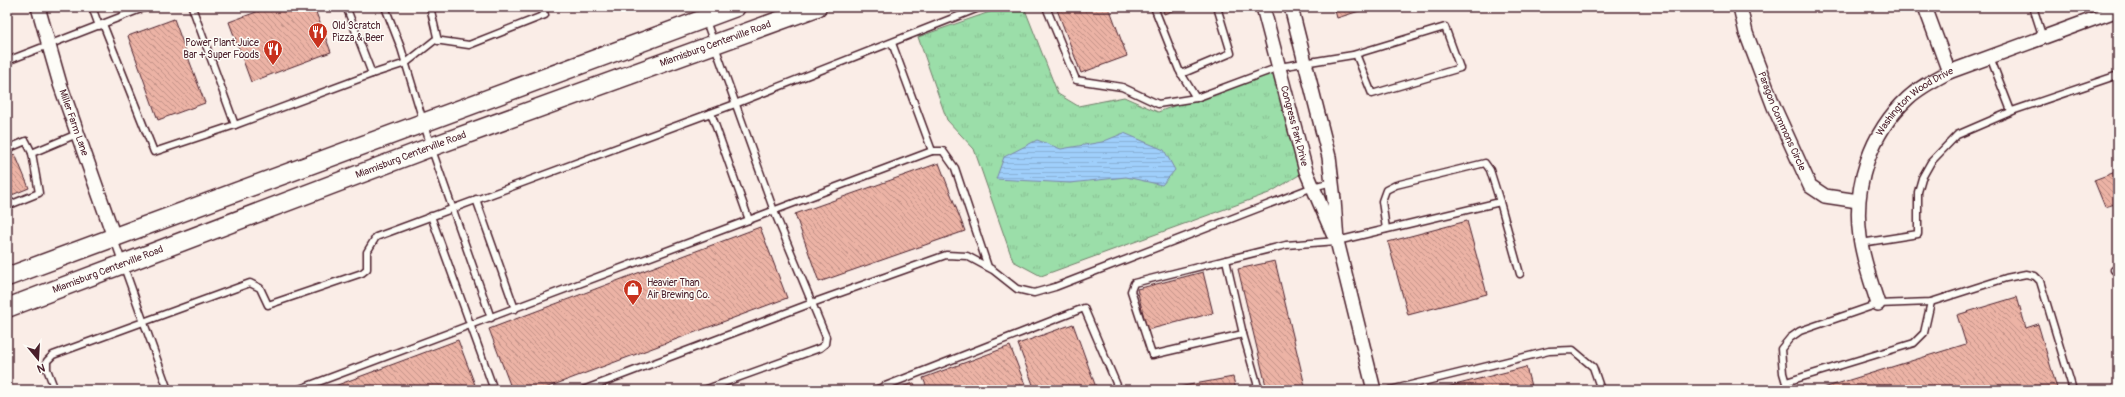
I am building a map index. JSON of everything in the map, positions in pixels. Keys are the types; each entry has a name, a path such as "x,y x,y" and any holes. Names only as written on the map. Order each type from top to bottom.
{"main road":[{"path":"7,277 424,123 616,50 703,13 736,7"},
{"name":"Miamisburg Centerville Road","path":"7,308 431,148 817,7"}],"street":[{"name":"Miller Farm Lane","path":"38,7 48,46 77,134 114,237"},
{"name":"Congress Park Drive","path":"1263,7 1306,171 1337,241"},
{"name":"Congress Park Drive","path":"1291,7 1329,157 1337,241 1374,390"},
{"name":"Paragon Commons Circle","path":"1740,7 1746,33 1774,107 1810,186 1825,196 1858,201"},
{"path":"1925,7 1949,72"},
{"name":"Washington Wood Drive","path":"1878,304 1864,260 1861,243 1858,201 1862,178 1868,158 1887,122 1908,98 1927,83 1949,72 2118,10"}],"lane":[{"path":"92,7 154,152 235,125 372,74 406,63 436,40 469,45 545,15 542,7"},
{"path":"7,61 101,25 135,9 146,7"},
{"path":"192,7 235,125"},
{"path":"385,7 406,63 431,148 492,318"},
{"path":"55,390 47,369 47,361 53,355 250,283 260,288 268,305 362,273 367,269 367,252 376,237 735,104 981,7"},
{"path":"1046,7 1076,80 1122,87 1158,104 1196,98 1279,67 1306,64 1356,54 1446,27 1460,68 1372,94 1356,54"},
{"path":"1154,7 1182,74 1196,98"},
{"path":"1182,74 1231,53 1217,7"},
{"path":"2033,7 2043,38"},
{"path":"347,9 372,74"},
{"path":"430,11 438,41"},
{"path":"703,13 774,211 826,337 825,344 820,348 704,390"},
{"path":"892,43 932,151"},
{"path":"1990,57 2011,111"},
{"path":"1861,243 1918,234 1918,192 1922,178 1931,162 1957,135 2011,111 2118,74"},
{"path":"711,112 749,220"},
{"path":"32,153 77,134"},
{"path":"7,149 26,141 32,153 39,193 7,206"},
{"path":"297,390 492,318 932,151 943,152 955,168 988,267"},
{"path":"1386,229 1382,201 1386,190 1396,185 1485,162 1490,170 1520,274"},
{"path":"583,390 812,303 946,255 967,256 988,267 1017,289 1034,293 1055,288 1313,187 1332,182"},
{"path":"476,199 515,309"},
{"path":"1243,334 1152,355 1131,291 1134,283 1286,245 1337,241 1500,202"},
{"path":"431,216 494,390"},
{"path":"114,237 168,390"},
{"path":"1226,260 1243,334 1259,390"},
{"path":"1788,390 1782,373 1781,349 1790,338 1800,331 1878,304 1931,302 2006,278 2026,274 2035,276 2040,281 2073,390"},
{"path":"1786,382 1914,343 1924,333 1931,302"},
{"path":"875,390 1084,308 1119,390"},
{"path":"1390,390 1550,351 1573,350 1593,367 1600,390"}],"green space":[{"path":"1004,7 1024,7 1058,94 1078,106 1124,97 1158,112 1279,67 1306,171 1269,193 1041,276 1013,261 974,149 947,120 918,37"}],"water":[{"path":"1124,133 1164,150 1175,170 1162,185 1126,177 1070,183 996,179 1004,157 1037,140 1061,149 1102,142"}],"building":[{"path":"270,7 314,7 331,52 251,82 229,22"},
{"path":"1056,7 1109,7 1127,56 1081,73"},
{"path":"1162,7 1183,7 1164,14"},
{"path":"1334,7 1369,7 1369,8 1337,18"},
{"path":"174,19 205,103 158,120 128,36"},
{"path":"15,154 29,188 7,197 7,157"},
{"path":"939,163 965,231 819,282 795,214"},
{"path":"2118,171 2118,213 2115,204 2105,207 2094,180"},
{"path":"1467,221 1487,294 1408,315 1388,242"},
{"path":"760,227 787,298 540,390 512,390 489,329"},
{"path":"1275,261 1306,390 1267,390 1238,269"},
{"path":"1203,272 1213,313 1147,330 1137,289"},
{"path":"2017,297 2026,328 2038,324 2057,388 2052,390 1817,390 1966,344 1957,315"},
{"path":"1073,324 1097,390 1035,390 1018,344"},
{"path":"458,340 477,390 324,390"},
{"path":"1010,346 1026,387 1018,390 928,390 923,378"},
{"path":"1526,367 1532,390 1435,390"},
{"path":"1233,377 1236,390 1167,390 1167,389"},
{"path":"914,383 917,390 892,390"}],"place":[{"name":"Old Scratch Pizza & Beer","path":"318,49"},
{"name":"Power Plant Juice Bar + Super Foods","path":"273,66"},
{"name":"Heavier Than Air Brewing Co.","path":"633,306"}]}
